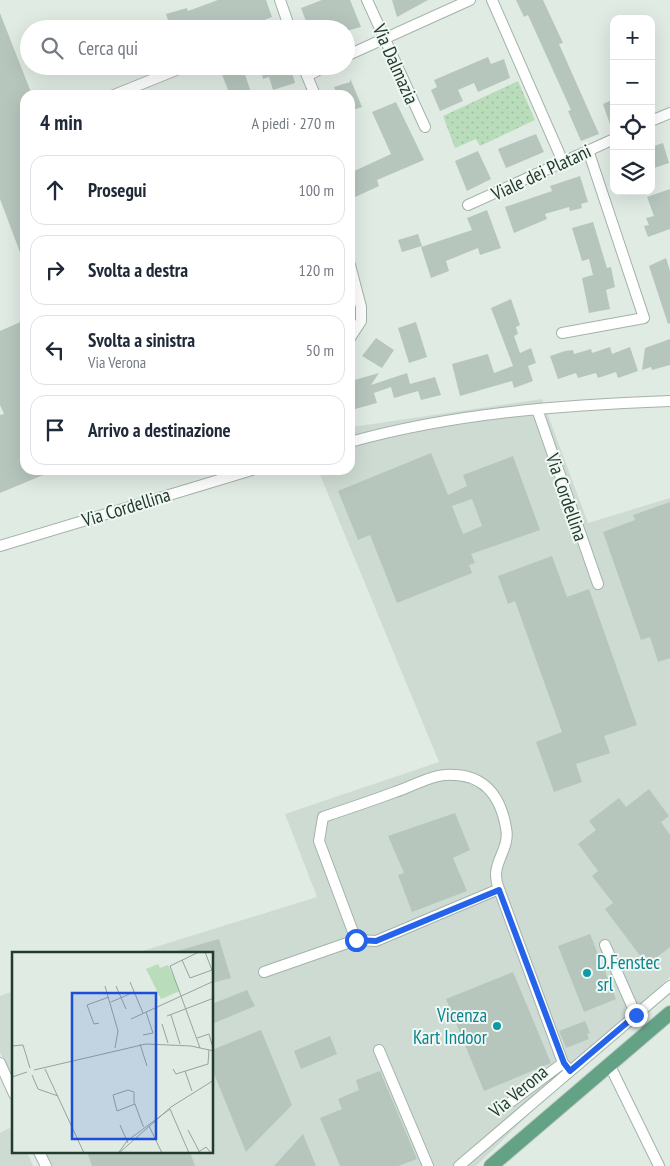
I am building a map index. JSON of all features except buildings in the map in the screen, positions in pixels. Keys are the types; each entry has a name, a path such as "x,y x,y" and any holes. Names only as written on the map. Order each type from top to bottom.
{"main road":[{"name":"Via Verona","path":"491,1166 670,1013"}],"street":[{"path":"280,0 286,20"},
{"name":"Via Dalmazia","path":"367,0 425,127"},
{"path":"355,52 470,0"},
{"path":"492,0 563,162"},
{"path":"126,90 161,75"},
{"path":"307,75 313,90"},
{"path":"655,119 670,113"},
{"name":"Viale dei Platani","path":"468,205 610,140"},
{"path":"562,333 644,318 588,150"},
{"path":"355,284 361,307 361,321 355,330"},
{"path":"355,440 383,432 454,418 584,404 670,401"},
{"name":"Via Cordellina","path":"536,409 598,584"},
{"name":"Via Cordellina","path":"0,546 235,475"},
{"path":"356,940 319,841 323,818 444,775 478,780 496,794 506,828 507,840 496,865 495,880 564,1063 570,1071"},
{"path":"264,972 356,940 376,941 499,890"},
{"path":"605,945 636,1015"},
{"name":"Via Verona","path":"459,1166 670,986"},
{"path":"379,1050 428,1166"},
{"path":"0,1063 12,1090"},
{"path":"512,1101 564,1063"},
{"path":"609,1064 659,1166"},
{"path":"41,1154 46,1166"}],"shaded area":[{"path":"542,399 588,523 670,498 670,977 476,1166 50,1166 45,1154 214,1154 214,952 139,952 317,897 285,814 439,762 320,475 355,475 355,427"},
{"path":"12,992 12,1079 0,1052 0,996"},
{"path":"12,1127 12,1154 28,1154 33,1166 0,1166 0,1133"}],"green space":[{"path":"518,81 535,120 480,146 476,139 455,148 443,116"}],"place":[{"name":"D.Fenstec srl","path":"587,973"},
{"name":"Vicenza Kart Indoor","path":"497,1026"}],"route":[{"path":"356,940 376,941 499,890 564,1063 570,1071 636,1015"}]}
